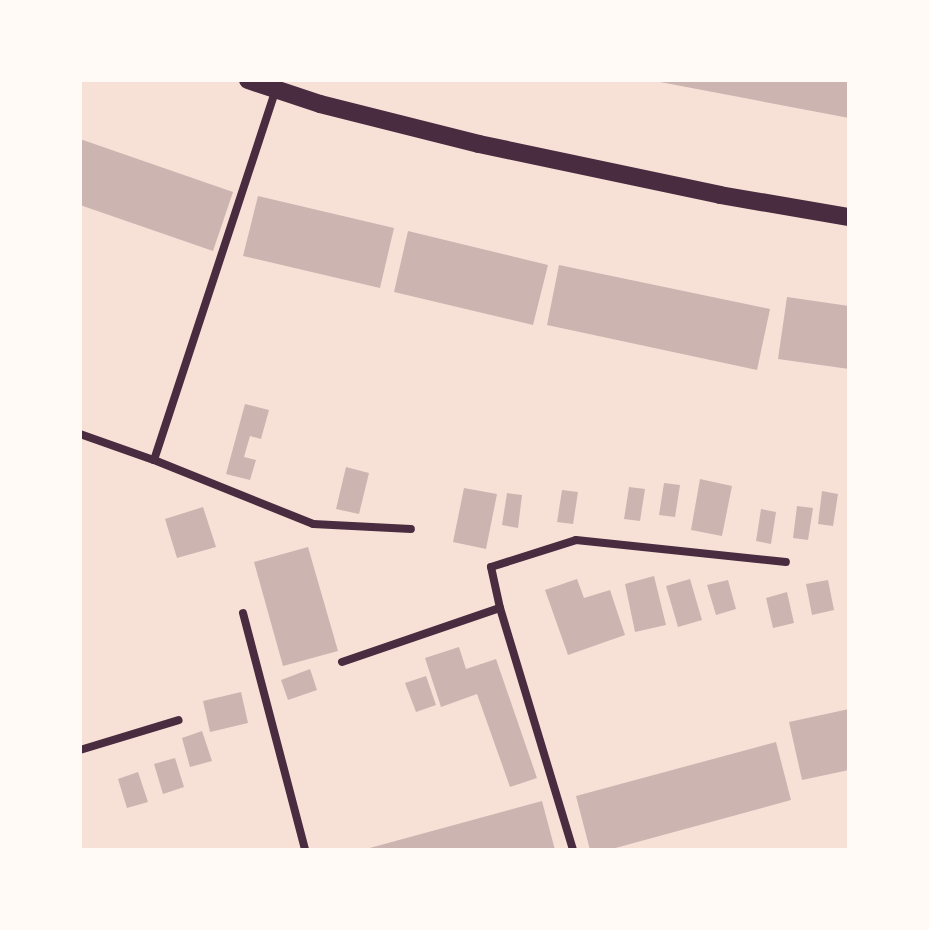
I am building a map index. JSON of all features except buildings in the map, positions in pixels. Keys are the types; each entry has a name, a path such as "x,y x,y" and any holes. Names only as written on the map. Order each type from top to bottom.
{"street":[{"path":"248,80 479,144 720,195 849,217"}],"lane":[{"path":"154,460 276,89"},
{"path":"80,434 312,524 412,529"},
{"path":"573,850 500,608 491,566 576,540 786,562"},
{"path":"342,662 500,608"},
{"path":"243,613 305,850"},
{"path":"80,750 180,720"}]}
